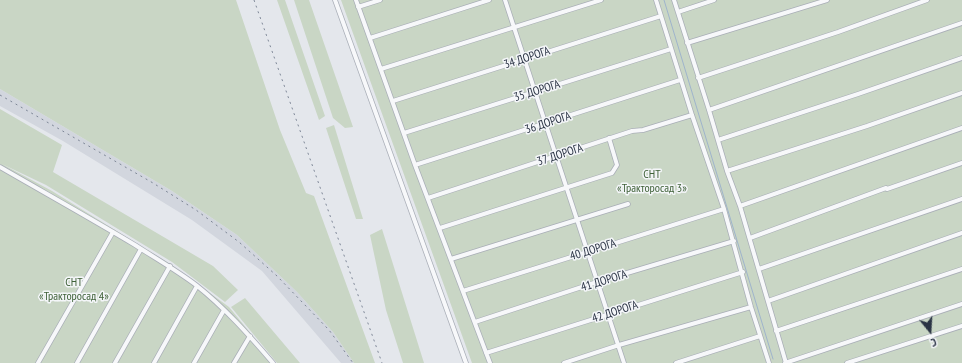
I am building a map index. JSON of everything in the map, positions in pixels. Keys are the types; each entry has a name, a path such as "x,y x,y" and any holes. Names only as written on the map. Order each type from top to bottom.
{"street":[{"path":"335,0 466,363"},
{"path":"356,0 415,165 490,363"},
{"path":"358,7 380,0"},
{"path":"370,38 489,0"},
{"path":"505,0 624,363"},
{"path":"381,69 600,0"},
{"path":"656,0 680,80 734,241 751,307 769,363"},
{"path":"674,0 727,171 750,238 786,363 962,304"},
{"path":"678,12 714,0"},
{"path":"688,43 827,0"},
{"path":"698,78 838,32 927,0"},
{"name":"34 ДОРОГА","path":"393,101 661,16"},
{"path":"709,110 962,23"},
{"name":"35 ДОРОГА","path":"404,133 671,49"},
{"path":"718,140 962,58"},
{"name":"36 ДОРОГА","path":"415,165 680,80"},
{"path":"727,171 962,93"},
{"name":"37 ДОРОГА","path":"428,198 609,138 632,131 643,130 692,115"},
{"path":"740,206 962,128"},
{"path":"440,228 612,173 617,165 609,138"},
{"path":"750,238 962,163"},
{"path":"0,167 170,266 197,286 224,310 250,336 273,363"},
{"path":"759,270 962,199"},
{"path":"451,259 628,204"},
{"name":"40 ДОРОГА","path":"463,291 724,209"},
{"path":"38,363 113,232"},
{"path":"768,301 962,233"},
{"name":"41 ДОРОГА","path":"475,322 597,282 734,241"},
{"path":"76,363 141,249"},
{"path":"115,363 170,266"},
{"path":"776,332 962,269"},
{"name":"42 ДОРОГА","path":"486,353 743,272"},
{"path":"154,363 197,286"},
{"path":"564,363 619,345 751,307"},
{"path":"194,363 224,310"},
{"path":"847,363 962,326"},
{"path":"234,363 250,336"},
{"path":"676,363 760,336"}],"shaded area":[{"path":"0,89 172,191 237,235 297,292 333,332 354,363 341,363 262,271 192,220 63,141 0,106"}],"green space":[{"path":"0,0 236,0 280,130 306,193 314,196 375,363 354,363 333,332 297,292 237,235 172,191 0,89"},
{"path":"277,0 285,0 325,116 319,120"},
{"path":"294,0 309,0 353,127 345,128 333,118"},
{"name":"СНТ «Тракторосад 3»","path":"341,0 962,0 962,363 472,363"},
{"name":"СНТ «Тракторосад 4»","path":"0,109 62,145 53,172 213,266 238,290 225,302 172,262 46,185 2,164 52,191 170,264 229,307 275,363 0,363"},
{"path":"334,125 363,219 356,219 326,128"},
{"path":"382,229 424,363 403,363 386,310 370,235"},
{"path":"245,298 300,363 277,363 231,307"}],"waterway":[{"path":"664,0 773,359"}],"railway":[{"path":"254,0 382,363"},
{"path":"0,95 153,183 196,210 239,242 277,276 329,330 353,363"}]}
